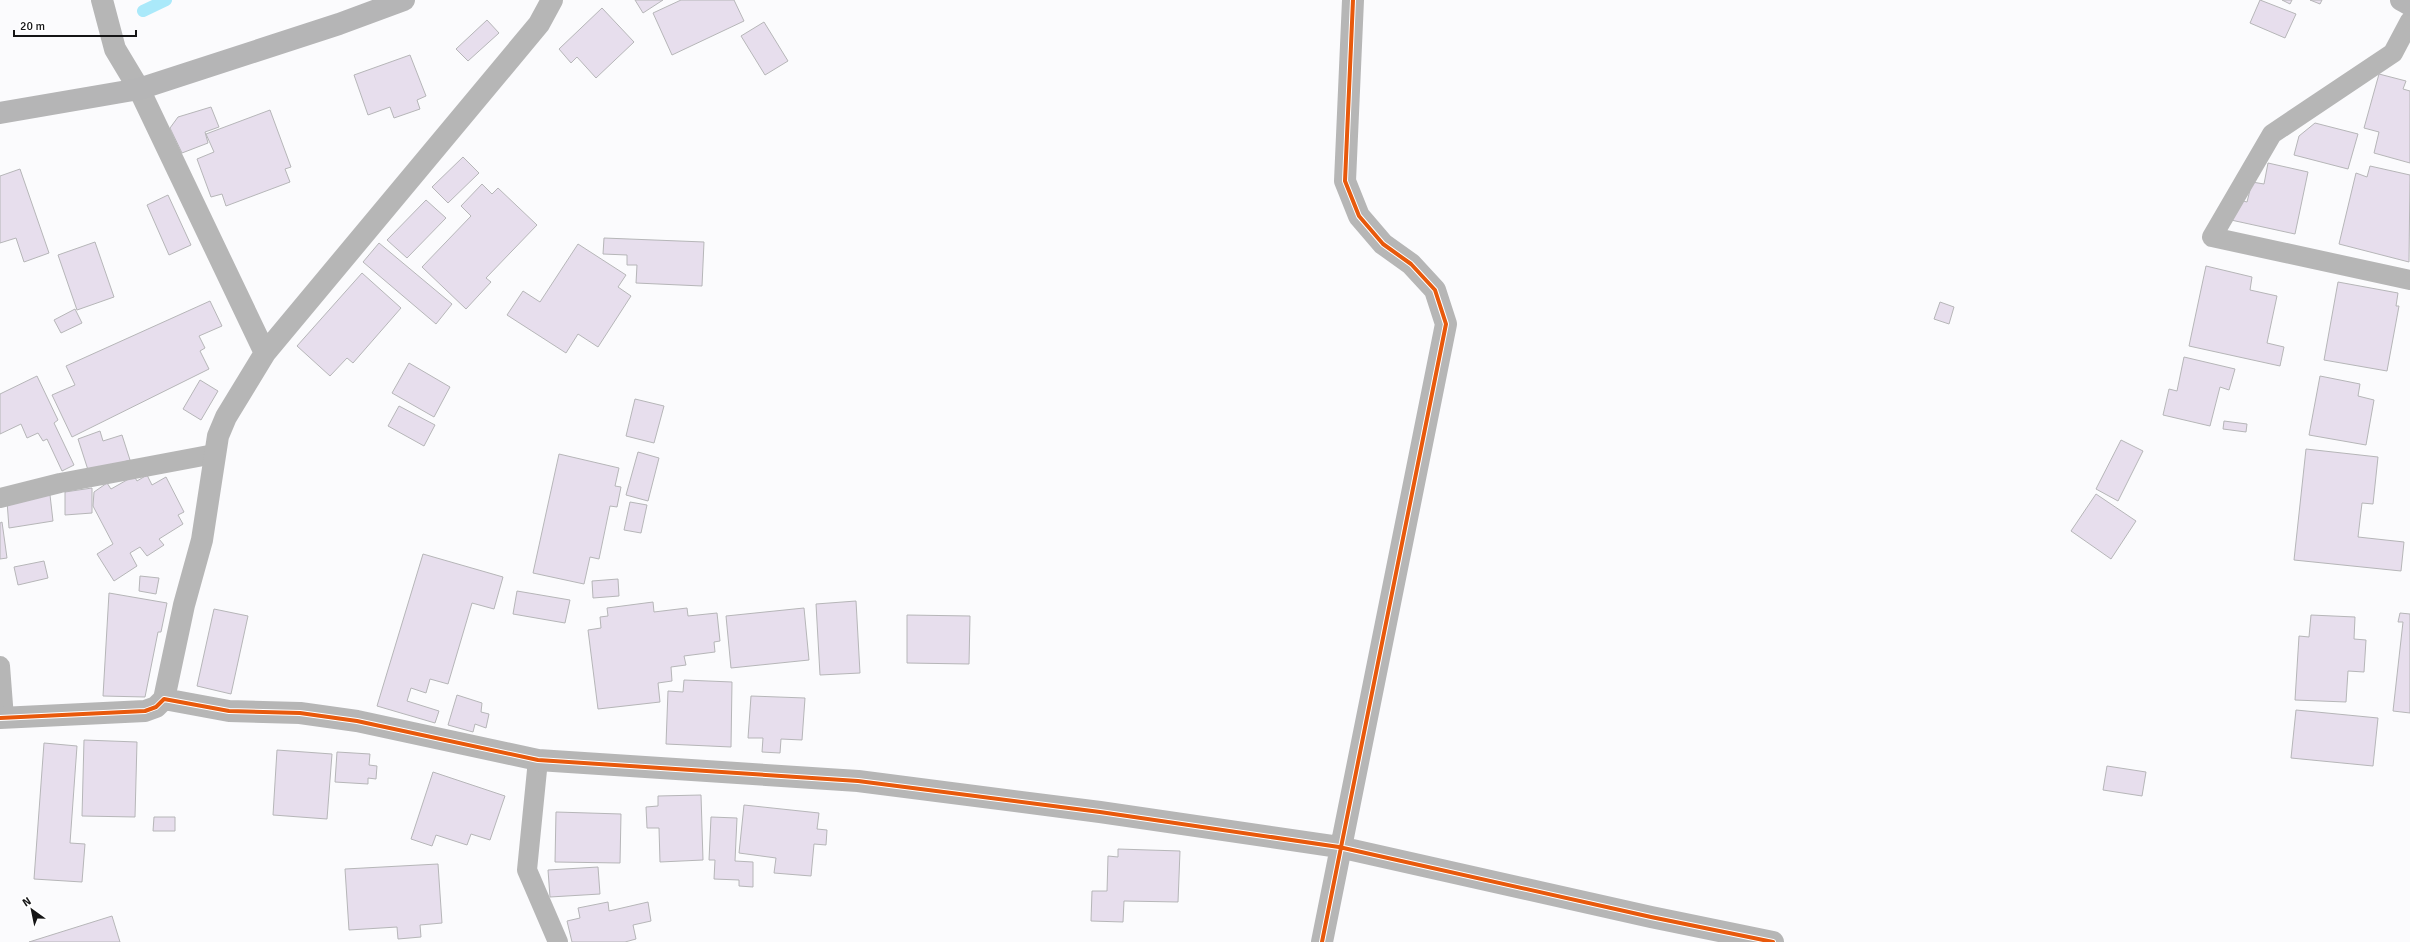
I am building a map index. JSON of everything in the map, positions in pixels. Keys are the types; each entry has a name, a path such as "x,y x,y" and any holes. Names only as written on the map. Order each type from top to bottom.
{"main road":[{"path":"0,113 139,89 332,26 404,0"},
{"path":"2401,0 2410,5"}],"street":[{"path":"102,0 115,50 139,89 265,353"},
{"path":"2,718 145,711 156,707 164,699 184,605 202,540 214,454 226,417 265,353 539,24 552,0"},
{"path":"1322,942 1446,324 1435,290 1411,264 1383,244 1359,216 1345,181 1353,0"},
{"path":"164,699 229,711 300,713 356,721 538,760 858,781 1100,812 1340,847 1651,917 1773,942"}],"lane":[{"path":"2410,21 2393,53 2272,134 2212,237 2410,280"},
{"path":"0,498 60,483 214,454"},
{"path":"0,666 2,718"},
{"path":"538,760 527,870 558,942"}],"building":[{"path":"635,0 663,0 643,13"},
{"path":"681,0 734,0 744,21 672,55 653,13"},
{"path":"2260,0 2296,14 2285,38 2250,23"},
{"path":"2282,0 2292,0 2290,4"},
{"path":"2310,0 2322,0 2320,4"},
{"path":"602,8 634,42 596,78 577,57 571,63 559,49"},
{"path":"487,20 499,33 468,61 456,49"},
{"path":"764,22 788,61 765,75 741,36"},
{"path":"410,55 426,96 417,100 420,109 394,118 390,107 368,115 354,75"},
{"path":"2379,74 2406,81 2403,89 2410,91 2410,163 2374,153 2379,132 2364,128"},
{"path":"211,107 219,127 205,132 208,143 182,153 170,128 178,117"},
{"path":"270,110 291,167 285,169 290,182 226,206 222,194 211,197 197,159 214,152 206,134"},
{"path":"2315,123 2358,134 2348,169 2294,155 2299,136"},
{"path":"463,157 479,173 448,203 432,187"},
{"path":"2268,163 2308,172 2295,234 2231,220 2235,199 2247,202 2252,182 2264,184"},
{"path":"2370,166 2410,175 2409,262 2339,244 2356,173 2367,177"},
{"path":"20,169 49,253 24,262 16,238 0,243 0,176"},
{"path":"482,184 492,194 498,188 537,225 486,278 491,282 466,309 422,267 471,216 461,206"},
{"path":"168,195 191,245 169,255 147,205"},
{"path":"426,200 446,218 407,258 387,240"},
{"path":"604,238 704,242 702,286 636,283 637,265 627,265 627,255 603,254"},
{"path":"95,242 114,297 77,310 58,255"},
{"path":"379,243 452,304 436,324 363,262"},
{"path":"578,244 626,275 618,287 631,296 598,347 578,334 566,353 507,315 523,291 540,302"},
{"path":"2206,266 2252,277 2250,290 2277,296 2267,343 2284,347 2280,366 2189,346"},
{"path":"362,273 401,308 353,363 347,358 330,376 297,346"},
{"path":"2338,282 2398,293 2396,306 2399,306 2387,371 2324,360"},
{"path":"210,301 222,326 199,336 205,348 200,351 209,369 72,437 52,395 75,385 66,366"},
{"path":"1940,302 1954,307 1949,324 1934,319"},
{"path":"75,309 82,323 61,333 54,320"},
{"path":"2184,357 2235,369 2229,390 2220,387 2210,426 2163,415 2169,389 2177,391"},
{"path":"409,363 450,387 434,417 392,393"},
{"path":"37,376 58,420 54,423 74,465 62,471 47,439 43,441 38,433 27,438 21,424 0,434 0,394"},
{"path":"2320,376 2360,384 2358,396 2374,400 2366,445 2309,435"},
{"path":"200,380 218,391 201,420 183,409"},
{"path":"635,399 664,406 654,443 626,436"},
{"path":"399,406 435,425 424,446 388,426"},
{"path":"2224,421 2247,424 2246,432 2223,429"},
{"path":"100,431 103,441 122,435 130,460 89,473 78,439"},
{"path":"2121,440 2143,451 2118,501 2096,489"},
{"path":"2306,449 2378,457 2373,504 2362,503 2358,537 2404,542 2401,571 2294,560"},
{"path":"638,452 659,458 648,501 626,495"},
{"path":"559,454 619,468 615,486 621,487 617,507 610,506 599,559 590,557 584,584 533,573"},
{"path":"147,475 152,485 166,477 184,512 178,515 183,524 159,539 164,545 147,556 140,547 130,553 137,566 114,581 97,554 113,544 93,506 94,492 107,483 111,489 134,476 137,481"},
{"path":"92,488 92,513 65,515 65,492"},
{"path":"2096,494 2136,521 2111,559 2071,531"},
{"path":"50,495 53,521 9,528 7,501"},
{"path":"630,502 647,505 641,533 624,530"},
{"path":"2,522 7,558 0,559 0,523"},
{"path":"423,554 503,577 494,609 472,603 448,684 430,679 426,693 411,688 407,701 439,711 435,723 377,706"},
{"path":"44,561 48,578 18,585 14,567"},
{"path":"140,576 159,578 156,594 139,591"},
{"path":"618,579 619,596 593,598 592,581"},
{"path":"517,591 570,600 565,623 513,614"},
{"path":"109,593 167,603 161,632 158,632 145,697 103,696"},
{"path":"856,601 860,673 820,675 816,604"},
{"path":"653,602 654,612 687,608 688,616 717,613 720,641 714,642 715,652 684,656 686,665 671,667 672,681 658,683 660,702 598,709 588,630 601,628 600,617 608,616 607,608"},
{"path":"804,608 809,660 731,668 726,616"},
{"path":"214,609 248,616 231,694 197,686"},
{"path":"2400,613 2410,614 2410,713 2393,711 2403,622 2398,622"},
{"path":"907,615 970,616 969,664 907,663"},
{"path":"2311,615 2355,617 2354,639 2366,640 2364,672 2348,671 2346,702 2295,700 2299,636 2309,637"},
{"path":"684,680 732,682 731,747 666,744 668,691 683,692"},
{"path":"457,695 482,703 481,712 489,714 486,728 475,724 473,732 448,725"},
{"path":"751,696 805,698 802,740 781,739 780,753 762,752 763,738 748,738"},
{"path":"2296,710 2378,718 2373,766 2291,758"},
{"path":"84,740 137,742 135,817 82,816"},
{"path":"44,743 77,746 70,843 85,844 82,882 34,879"},
{"path":"277,750 332,754 327,819 273,815"},
{"path":"337,752 370,754 369,765 377,766 376,779 368,778 368,784 335,782"},
{"path":"2107,766 2146,772 2142,796 2103,790"},
{"path":"433,772 505,796 490,840 471,834 467,845 436,835 432,846 411,839"},
{"path":"701,795 703,860 660,862 659,828 647,828 646,807 658,806 658,796"},
{"path":"744,805 819,813 817,829 827,830 826,845 814,844 811,876 774,873 776,858 739,853"},
{"path":"556,812 621,814 620,863 555,862"},
{"path":"154,817 175,817 175,831 153,831"},
{"path":"711,817 737,818 735,861 753,862 753,887 739,886 739,880 714,879 715,860 709,860"},
{"path":"1118,849 1180,851 1178,902 1124,901 1123,922 1091,921 1092,891 1107,891 1108,856 1118,857"},
{"path":"438,864 442,923 420,925 421,937 398,939 397,927 349,930 345,869"},
{"path":"598,867 600,894 550,897 548,870"},
{"path":"608,902 609,911 648,902 651,921 633,925 636,939 625,942 572,942 567,921 580,918 578,908"},
{"path":"112,916 120,942 29,942"}],"waterway":[{"path":"143,11 166,0"}],"cycle path":[{"path":"1322,942 1446,324 1435,290 1411,264 1383,244 1359,216 1345,181 1353,0"},
{"path":"0,718 145,711 156,707 164,699 229,711 300,713 357,721 538,760 858,781 1100,812 1339,847 1651,917 1773,942"}]}
